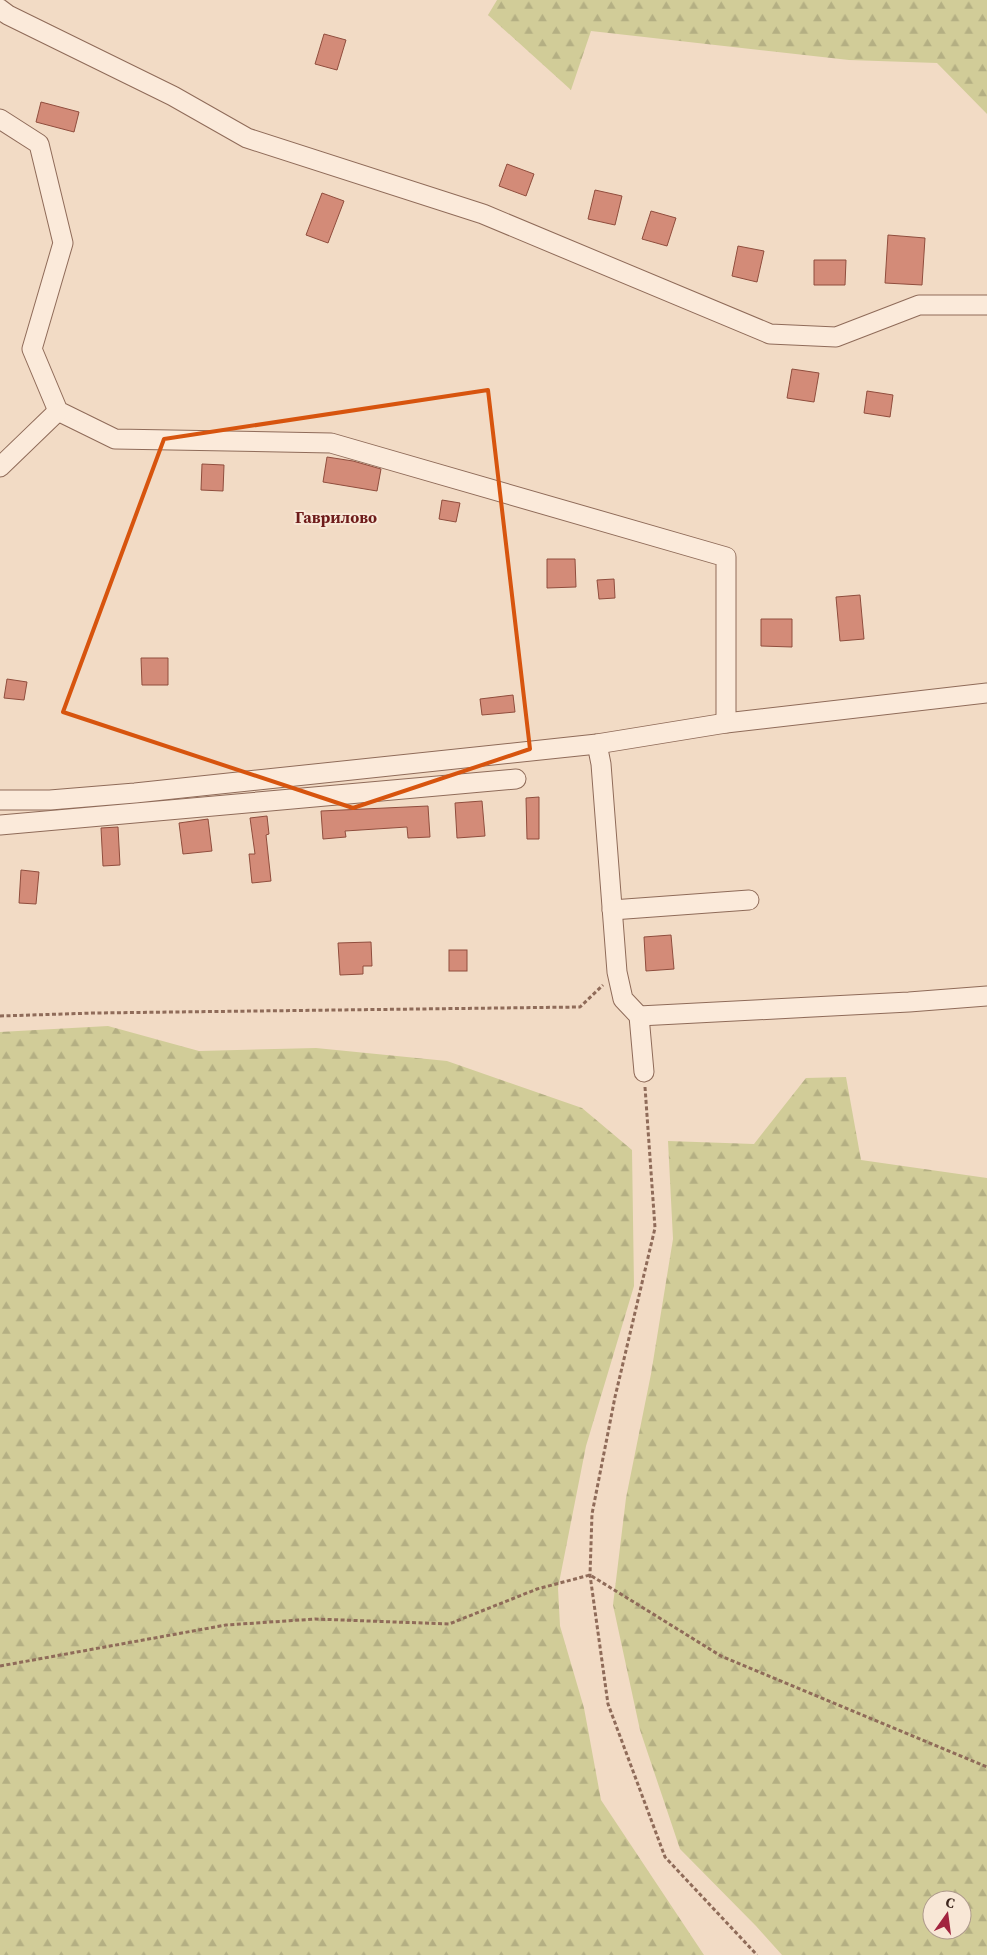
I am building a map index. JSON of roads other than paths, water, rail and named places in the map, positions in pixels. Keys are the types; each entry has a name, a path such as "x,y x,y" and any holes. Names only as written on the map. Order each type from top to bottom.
{"street":[{"path":"0,9 8,15 173,96 247,138 483,214 770,334 836,337 919,305 987,305"},
{"path":"0,119 39,144 63,243 32,349 58,412 115,439 331,443 726,557 726,723"},
{"path":"0,467 58,412"},
{"path":"0,800 50,800 135,793 597,744 726,723 987,693"},
{"path":"597,744 601,764 617,972 623,999 639,1016 644,1072"},
{"path":"0,825 516,779"},
{"path":"612,910 749,900"},
{"path":"639,1016 909,1002 987,996"}],"district":[{"name":"Гаврилово","path":"336,517"}]}
